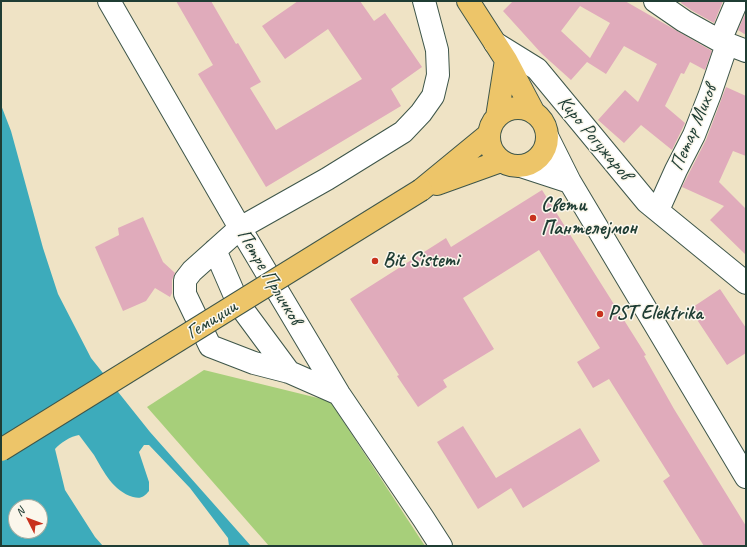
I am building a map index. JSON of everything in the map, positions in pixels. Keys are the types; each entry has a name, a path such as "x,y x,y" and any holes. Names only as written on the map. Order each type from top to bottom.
{"main road":[{"path":"468,1 500,52 534,113"},
{"path":"500,52 490,145 494,154 511,164"},
{"path":"514,108 525,108 541,119 547,136 545,147 539,156 531,163 511,164 422,190 492,126 505,111 514,108"},
{"name":"Гемиџии","path":"1,450 422,190"}],"street":[{"name":"Петре Прличков","path":"109,1 240,228 339,394 441,546"},
{"path":"339,394 289,372 254,363 210,346 185,294 186,280 192,271 240,228 327,179 403,132 421,113 432,96 438,75 437,50 424,1"},
{"path":"655,1 684,21 731,46"},
{"name":"Петар Михов","path":"658,210 694,135 731,46 737,1"},
{"name":"Киро Рогужаров","path":"500,52 537,69 647,202 746,283"},
{"path":"547,136 570,182 746,477"},
{"path":"511,164 570,182"},
{"path":"215,250 238,303 289,372"}],"green space":[{"path":"204,370 330,401 425,546 269,546 147,407"}],"water":[{"path":"1,105 11,131 43,248 58,294 91,358 150,432 251,546 229,546 228,538 190,488 149,445 144,445 139,452 149,482 149,491 146,495 136,498 126,494 115,486 105,474 94,455 79,435 66,440 55,449 65,490 95,537 103,546 1,546"}],"building":[{"path":"176,1 211,1 236,44 238,43 261,82 250,88 276,130 362,79 328,29 285,59 262,26 298,1 360,1 374,21 385,13 422,67 391,89 401,106 266,187 198,74 213,65"},
{"path":"513,1 625,1 712,51 705,70 690,62 684,74 681,73 665,106 685,123 672,150 641,125 624,143 598,120 625,90 638,102 657,64 624,46 606,74 587,62 571,80 542,54 503,11","holes":["580,6 610,23 590,58 561,31"]},
{"path":"682,1 723,1 714,23 691,10 681,3"},
{"path":"746,12 746,35 738,30"},
{"path":"726,87 746,96 746,156 733,151 719,182 746,209 746,255 710,220 724,206 682,187 706,140"},
{"path":"542,190 646,355 644,356 674,409 746,526 746,546 704,546 663,481 670,476 609,379 593,388 577,362 600,348 539,250 463,298 494,349 443,380 447,387 418,407 397,376 399,375 350,299 446,238 451,247"},
{"path":"143,217 163,262 175,273 172,280 172,293 170,297 155,288 146,301 123,311 95,247 119,235 118,228"},
{"path":"720,289 746,328 746,353 727,365 690,309"},
{"path":"463,426 496,478 580,428 600,461 523,508 511,488 478,509 437,442"}],"place":[{"name":"Свети Пантелејмон","path":"533,218"},
{"name":"Bit Sistemi","path":"375,261"},
{"name":"PST Elektrika","path":"600,314"}]}
